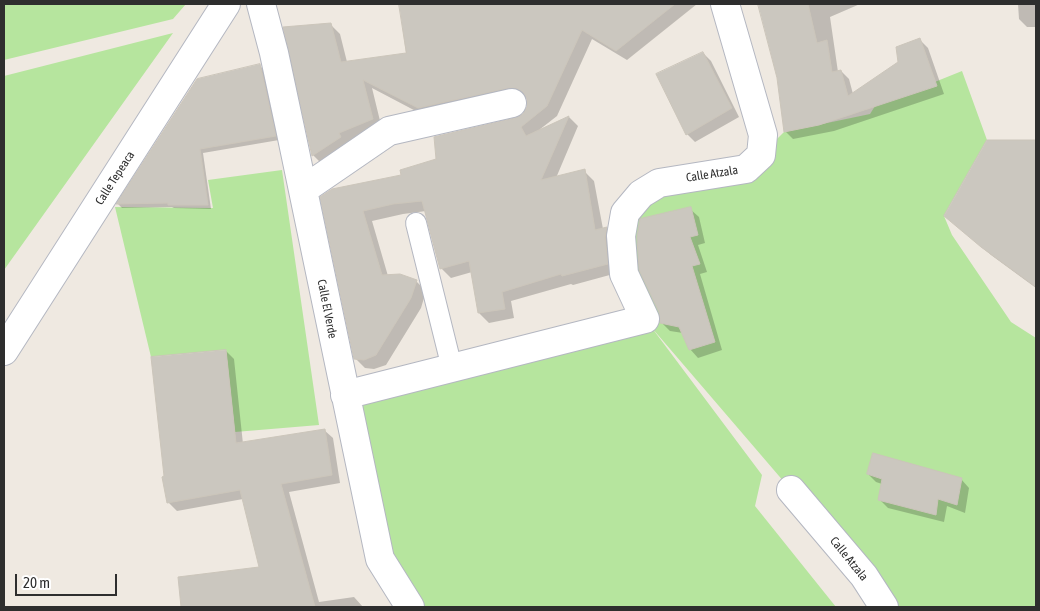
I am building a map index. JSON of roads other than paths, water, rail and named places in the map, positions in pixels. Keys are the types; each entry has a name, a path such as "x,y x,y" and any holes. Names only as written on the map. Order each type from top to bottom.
{"street":[{"name":"Calle Tepeaca","path":"4,351 226,4"},
{"name":"Calle El Verde","path":"261,4 274,54 380,559 410,607"},
{"name":"Calle Atzala","path":"452,368 645,319 624,274 621,236 626,213 641,194 659,183 746,169 761,155 763,135 725,4"},
{"path":"303,190 389,131 512,103"},
{"path":"345,395 452,368"},
{"name":"Calle Atzala","path":"791,490 864,576 884,607"}],"lane":[{"path":"416,223 452,368"}]}
